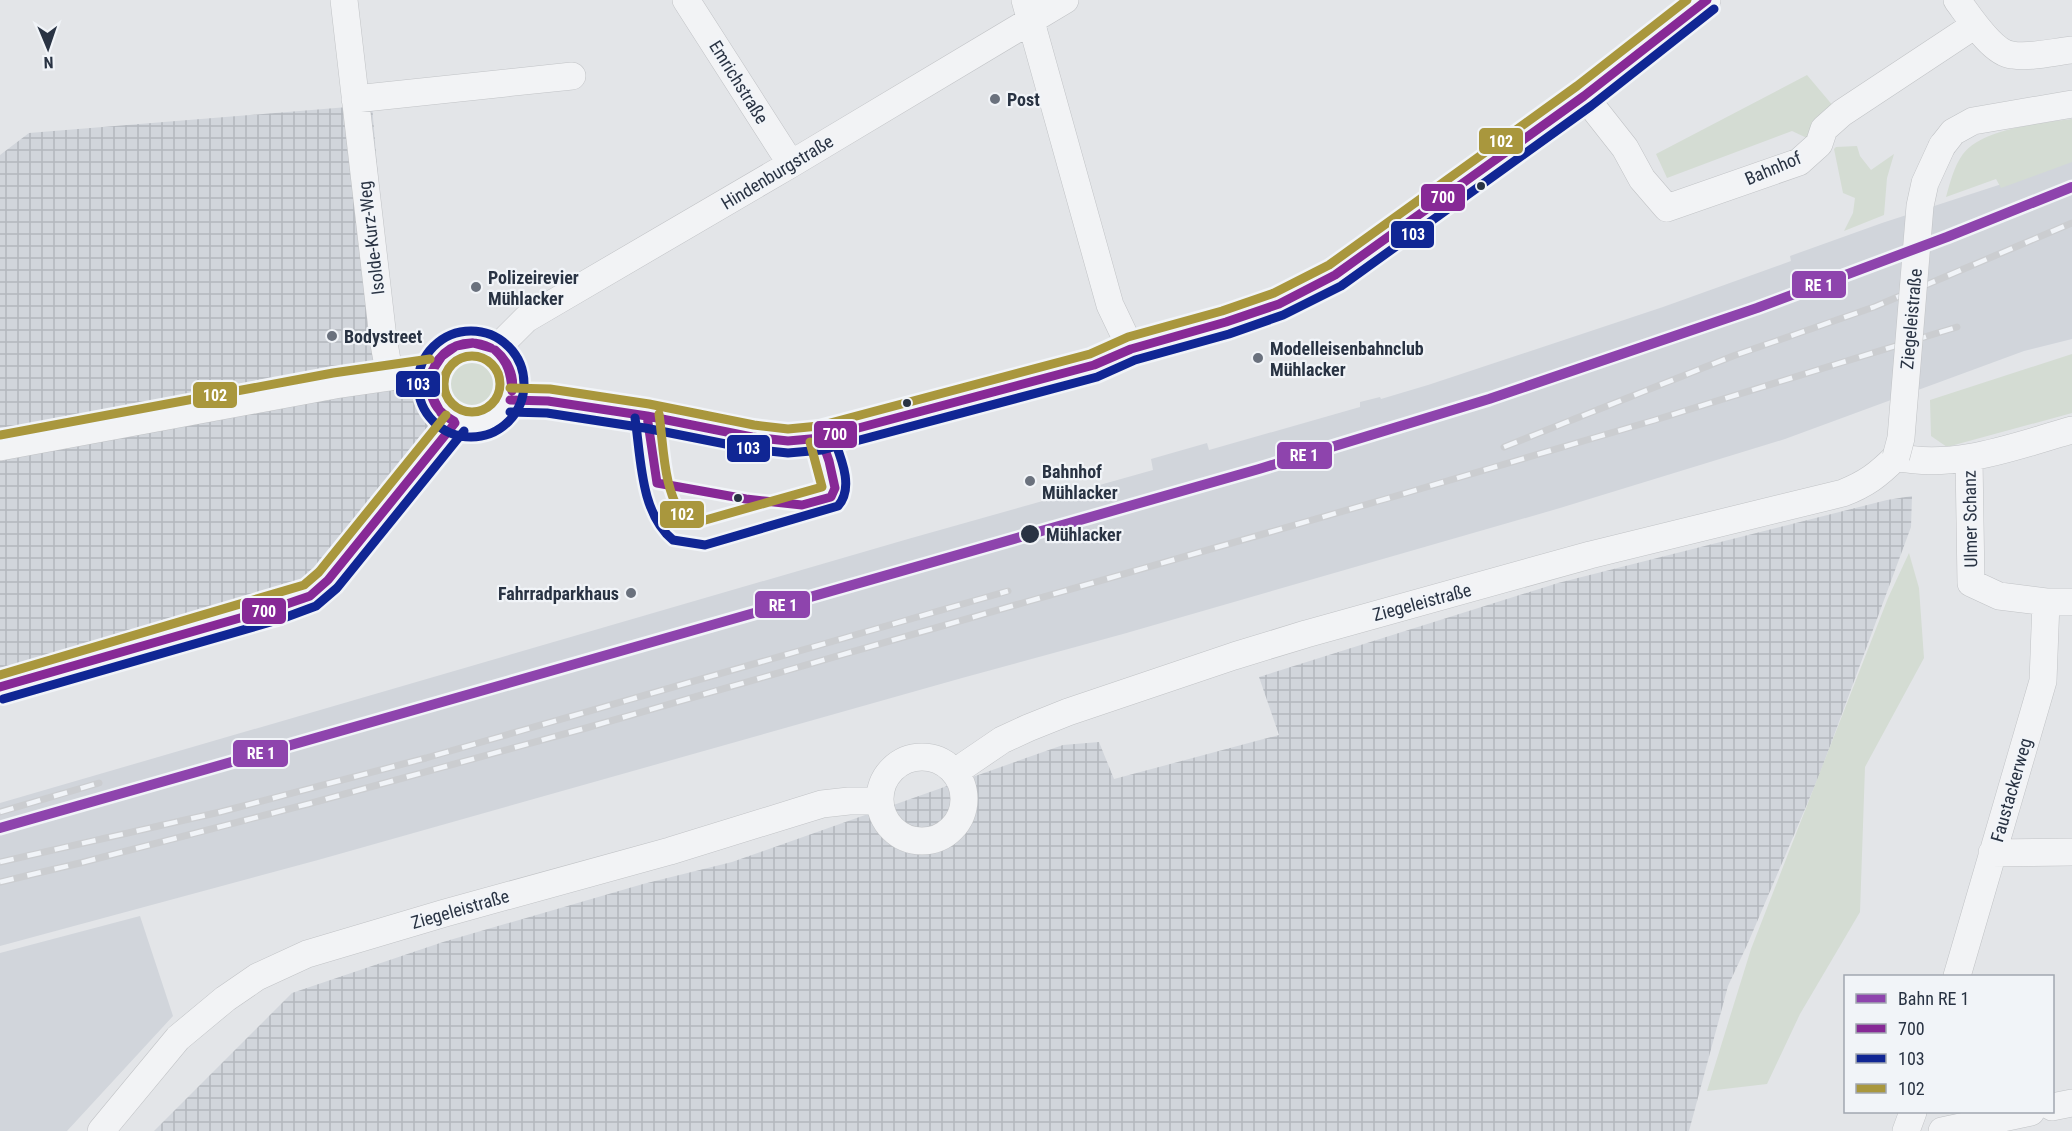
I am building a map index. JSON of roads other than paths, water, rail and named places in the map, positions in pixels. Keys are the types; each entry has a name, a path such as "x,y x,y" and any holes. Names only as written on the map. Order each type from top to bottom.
{"street":[{"name":"Isolde-Kurz-Weg","path":"345,0 383,338 390,377"},
{"name":"Emrichstraße","path":"686,0 791,164"},
{"name":"Hindenburgstraße","path":"495,350 525,319 791,164 1028,10 1065,0"},
{"path":"510,400 548,401 647,416 752,437 788,441 821,438 1094,365 1131,349 1226,322 1279,304 1335,275 1584,96 1707,0"},
{"path":"1958,0 1976,25 2000,51 2010,55 2072,50"},
{"path":"1028,10 1110,305 1131,349"},
{"name":"Bahnhof","path":"1584,96 1624,148 1642,179 1667,208 1799,162 1819,144 1824,129 1842,113 1976,25"},
{"path":"355,99 572,76"},
{"name":"Ziegeleistraße","path":"955,772 1002,740 1068,712 1306,634 1567,562 1863,486 1896,457 1901,438 1920,206 1925,183 1942,146 1953,132 1973,121 2072,105"},
{"path":"471,343 495,350 509,368 513,389 510,400 503,411 487,422 468,426 455,423 444,416 436,407 429,384 437,360 458,345 471,343"},
{"path":"0,447 432,371"},
{"path":"0,687 310,596 328,580 455,423"},
{"path":"1896,457 1917,462 1969,459 2072,430"},
{"name":"Ulmer Schanz","path":"1969,459 1971,583 1999,596 2059,602"},
{"name":"Faustackerweg","path":"1957,975 2043,681 2059,602"},
{"path":"920,757 933,758 955,772 962,784 964,798 962,812 950,830 932,840 917,841 903,837 891,828 883,816 879,801 886,776 895,766 906,760 920,757"},
{"name":"Ziegeleistraße","path":"101,1131 178,1038 225,999 257,977 307,954 670,851 822,804 879,801"},
{"path":"1992,852 2072,852"},
{"path":"2054,1107 2072,1103"},
{"path":"1906,1131 1913,1113"},
{"path":"1942,1131 2026,1113"}],"railway":[{"path":"1504,447 1733,356 1874,307 2072,223"},
{"path":"0,882 308,804 586,728 1389,498 1655,420 1957,327"},
{"path":"0,862 220,812 426,758 1008,591"},
{"path":"0,812 99,783"},
{"path":"0,825 71,808"}],"place":[{"name":"Post","path":"995,99"},
{"name":"Polizeirevier Mühlacker","path":"476,287"},
{"name":"Bodystreet","path":"332,336"},
{"name":"Modelleisenbahnclub Mühlacker","path":"1258,358"},
{"name":"Bahnhof Mühlacker","path":"1030,481"},
{"name":"Mühlacker","path":"1030,534"},
{"name":"Fahrradparkhaus","path":"631,593"}]}
